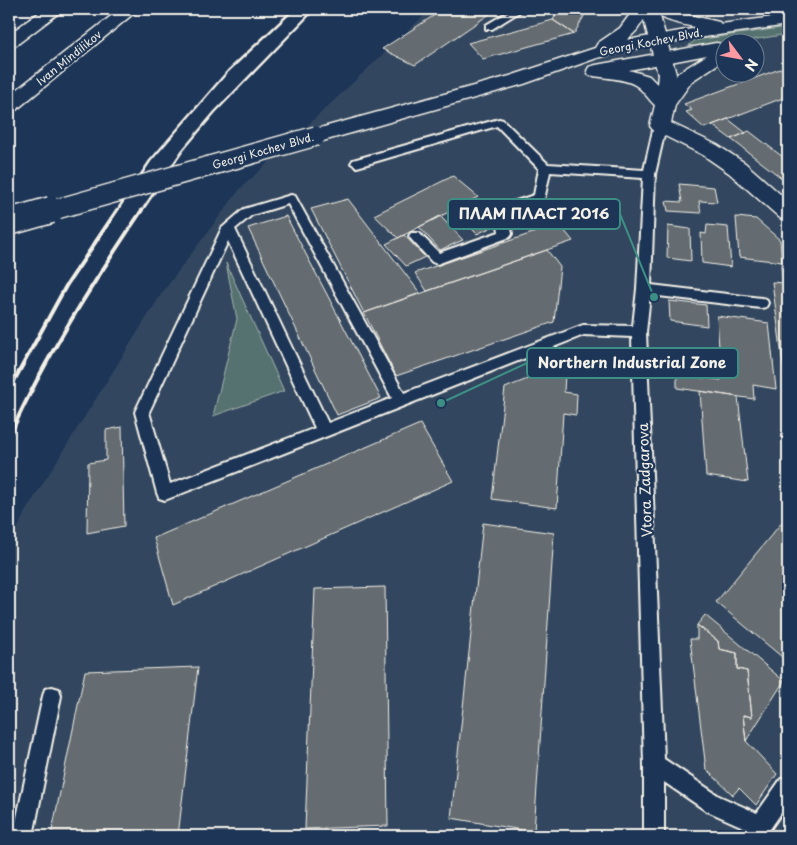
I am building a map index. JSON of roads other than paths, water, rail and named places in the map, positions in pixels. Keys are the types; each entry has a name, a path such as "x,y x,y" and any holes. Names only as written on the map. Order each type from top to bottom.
{"main road":[{"path":"9,42 55,9"},
{"name":"Ivan Mindilikov","path":"9,106 130,9"},
{"path":"591,54 624,35 632,27 642,9"},
{"path":"648,9 656,39 664,58 667,74 665,105 660,126 710,150 737,168 788,213"},
{"path":"661,9 679,18 734,32"},
{"path":"9,19 33,25"},
{"name":"Georgi Kochev Blvd.","path":"764,34 788,33"},
{"name":"Georgi Kochev Blvd.","path":"9,222 517,80 591,54 656,39 714,36"},
{"name":"Georgi Kochev Blvd.","path":"517,80 587,73 714,49"},
{"path":"665,105 685,77 714,59"},
{"path":"587,73 637,77 648,84 665,105"}],"lane":[{"path":"489,27 519,9"},
{"path":"357,163 499,122 545,168 649,174"},
{"name":"Vtora Zadgarova","path":"654,836 654,764 640,332 644,289 649,174 660,126"},
{"path":"415,236 437,259 506,234 502,210 540,197 545,168"},
{"path":"401,401 291,199 248,212 228,228 142,412 166,493 324,431 401,401 582,330 640,332"},
{"path":"228,228 324,431"},
{"path":"644,289 761,303"},
{"path":"23,836 52,696"},
{"path":"654,764 712,803 762,825 788,786"}],"railway":[{"path":"116,212 150,161 228,71 294,9"},
{"path":"141,212 183,150 215,112 315,9"},
{"path":"9,390 66,286 117,210"},
{"path":"9,437 54,349 142,210"}],"place":[{"name":"ПЛАМ ПЛАСТ 2016","path":"654,297"},
{"name":"Northern Industrial Zone","path":"441,403"}]}
